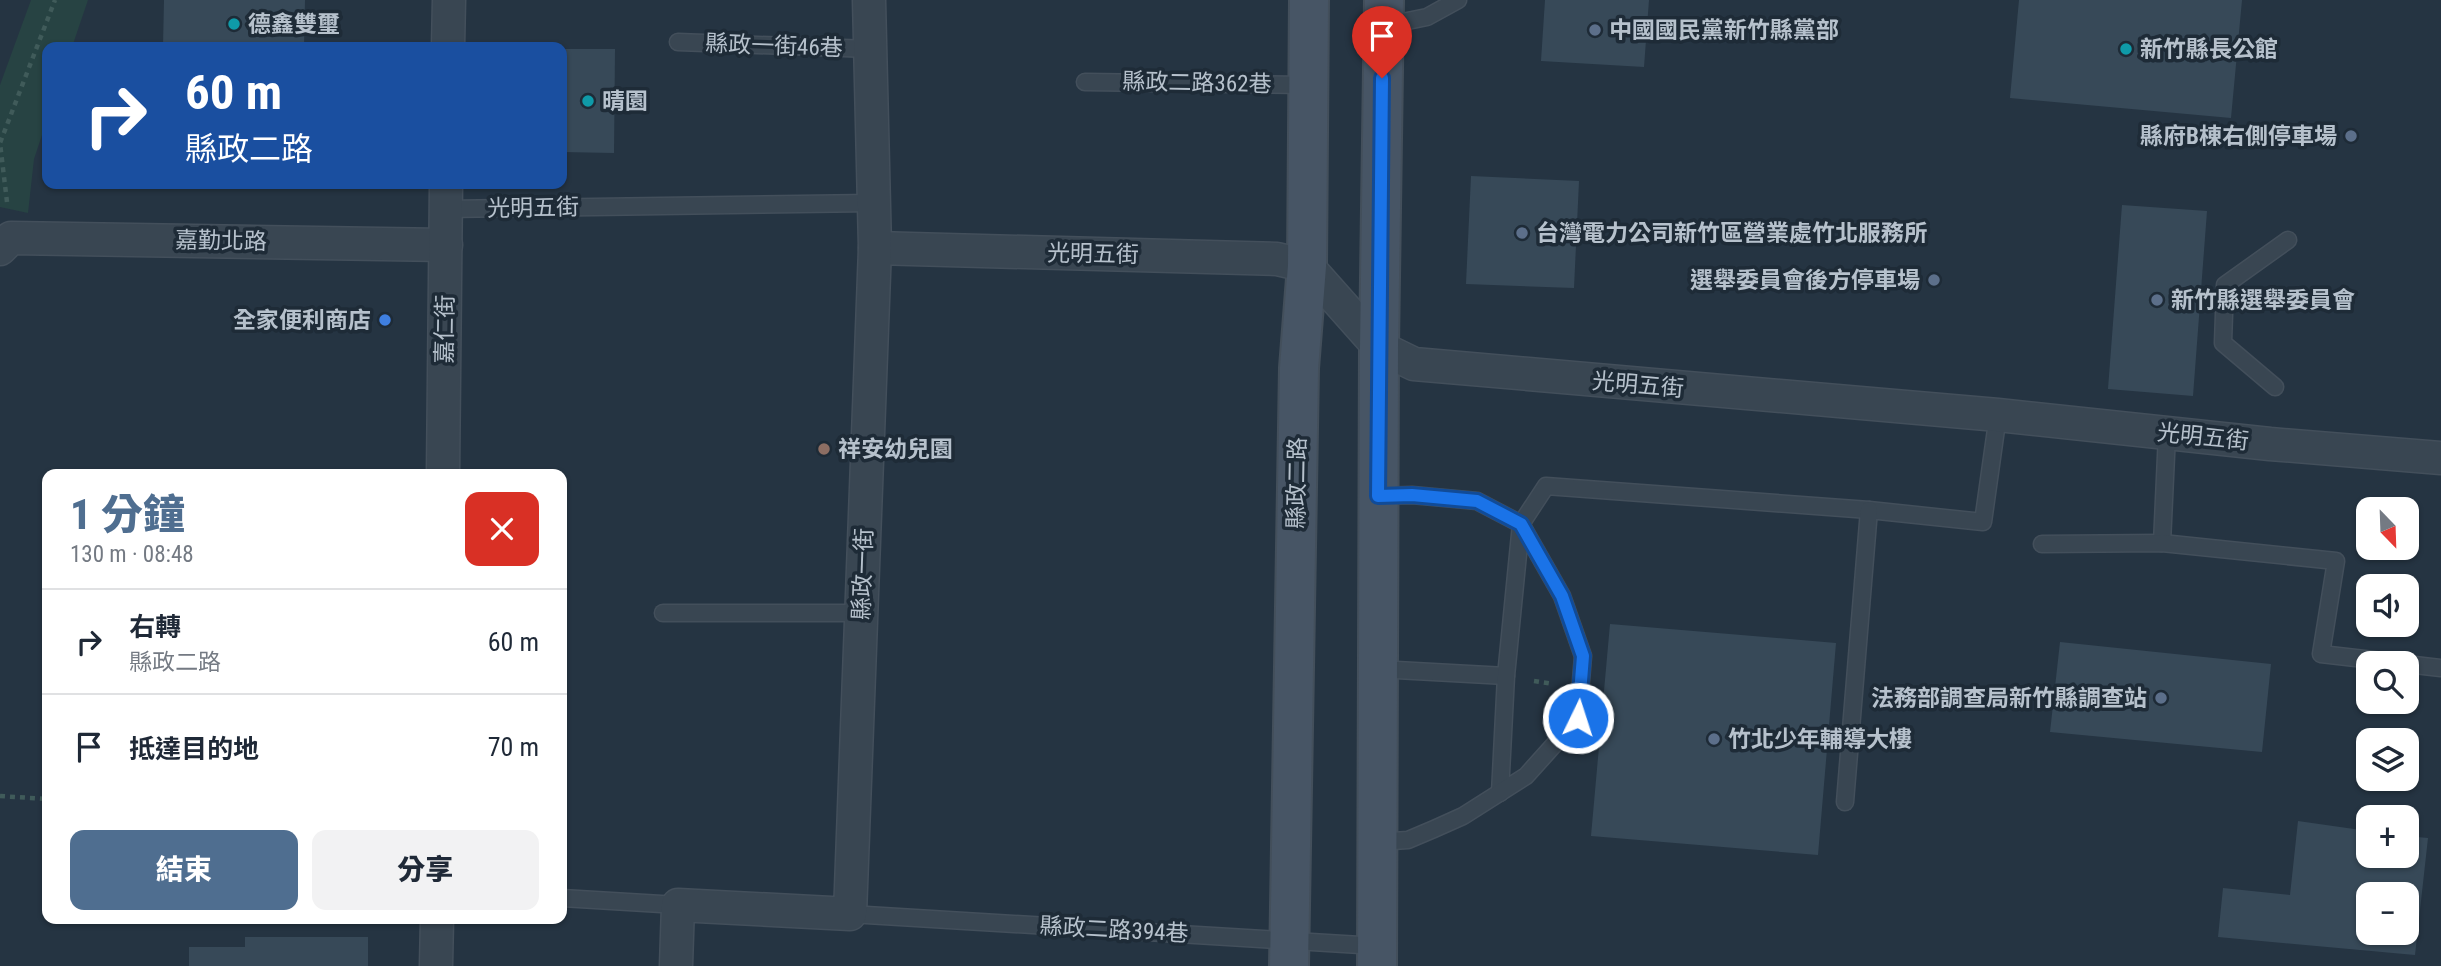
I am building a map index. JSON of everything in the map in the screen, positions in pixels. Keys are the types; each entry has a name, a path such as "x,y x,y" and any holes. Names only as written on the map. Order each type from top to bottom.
{"street":[{"path":"448,42 449,0"},
{"name":"縣政一街","path":"850,914 874,248 869,0"},
{"name":"縣政二路","path":"1289,953 1300,368 1307,266 1310,0"},
{"path":"1377,956 1383,13"},
{"name":"嘉仁街","path":"443,469 446,196"},
{"name":"嘉勤北路","path":"5,244 446,245"},
{"name":"光明五街","path":"874,248 1277,259 1307,266 1379,347 1414,364 1998,415 2167,434 2441,458"},
{"path":"676,966 678,905 850,914"},
{"path":"436,966 437,924"}],"lane":[{"path":"1383,13 1427,17 1458,0"},
{"name":"縣政一街46巷","path":"678,42 870,50"},
{"name":"縣政二路362巷","path":"1085,82 1309,85"},
{"name":"光明五街","path":"446,196 872,203"},
{"path":"2275,387 2223,343 2225,285 2288,240"},
{"path":"1500,793 1506,676 1521,524 1546,486 1869,510 1983,522 1998,415"},
{"path":"2162,543 2167,434"},
{"path":"1377,842 1408,840 1463,816 1526,776 1578,718 1583,656 1562,596 1521,524 1477,501 1412,495 1378,496"},
{"path":"1844,802 1869,510"},
{"path":"2042,544 2162,543 2336,561 2321,654 2356,658"},
{"path":"663,613 861,613"},
{"path":"2419,665 2441,668"},
{"path":"1378,669 1506,676"},
{"path":"567,898 678,905"},
{"name":"縣政二路394巷","path":"850,914 1289,953 1377,956"}],"path":[{"path":"5,244 1,143 55,0"},
{"path":"1506,676 1580,688"},
{"path":"0,796 42,799"}],"green space":[{"path":"31,0 88,0 74,42 42,42 42,135 34,159 28,213 0,207 0,85"}],"building":[{"name":"德鑫雙璽","path":"164,0 305,0 304,42 163,42"},
{"name":"中國國民黨新竹縣黨部","path":"1545,0 1649,0 1644,67 1541,61"},
{"name":"新竹縣長公館","path":"2019,0 2242,0 2231,118 2010,98"},
{"name":"晴園","path":"567,49 615,49 614,153 567,152"},
{"name":"台灣電力公司新竹區營業處竹北服務所","path":"1471,176 1579,181 1574,288 1466,284"},
{"name":"新竹縣選舉委員會","path":"2122,205 2207,211 2193,396 2108,389"},
{"name":"竹北少年輔導大樓","path":"1610,624 1836,643 1818,855 1591,836"},
{"name":"法務部調查局新竹縣調查站","path":"2060,642 2271,664 2262,752 2050,732"},
{"path":"2298,821 2356,829 2356,868 2419,868 2419,837 2428,838 2419,919 2419,882 2356,882 2356,945 2416,945 2415,955 2218,937 2223,888 2290,895"},
{"path":"245,937 368,937 368,966 189,966 189,947 245,947"}],"place":[{"name":"德鑫雙璽","path":"234,24"},
{"name":"中國國民黨新竹縣黨部","path":"1595,30"},
{"name":"新竹縣長公館","path":"2126,49"},
{"name":"晴園","path":"588,101"},
{"name":"縣府B棟右側停車場","path":"2351,136"},
{"name":"台灣電力公司新竹區營業處竹北服務所","path":"1522,233"},
{"name":"選舉委員會後方停車場","path":"1934,280"},
{"name":"新竹縣選舉委員會","path":"2157,300"},
{"name":"全家便利商店","path":"385,320"},
{"name":"祥安幼兒園","path":"824,449"},
{"name":"法務部調查局新竹縣調查站","path":"2161,698"},
{"name":"竹北少年輔導大樓","path":"1714,739"}],"route":[{"path":"1382,78 1378,496 1412,495 1477,501 1521,524 1562,596 1583,656 1578,718"}]}
